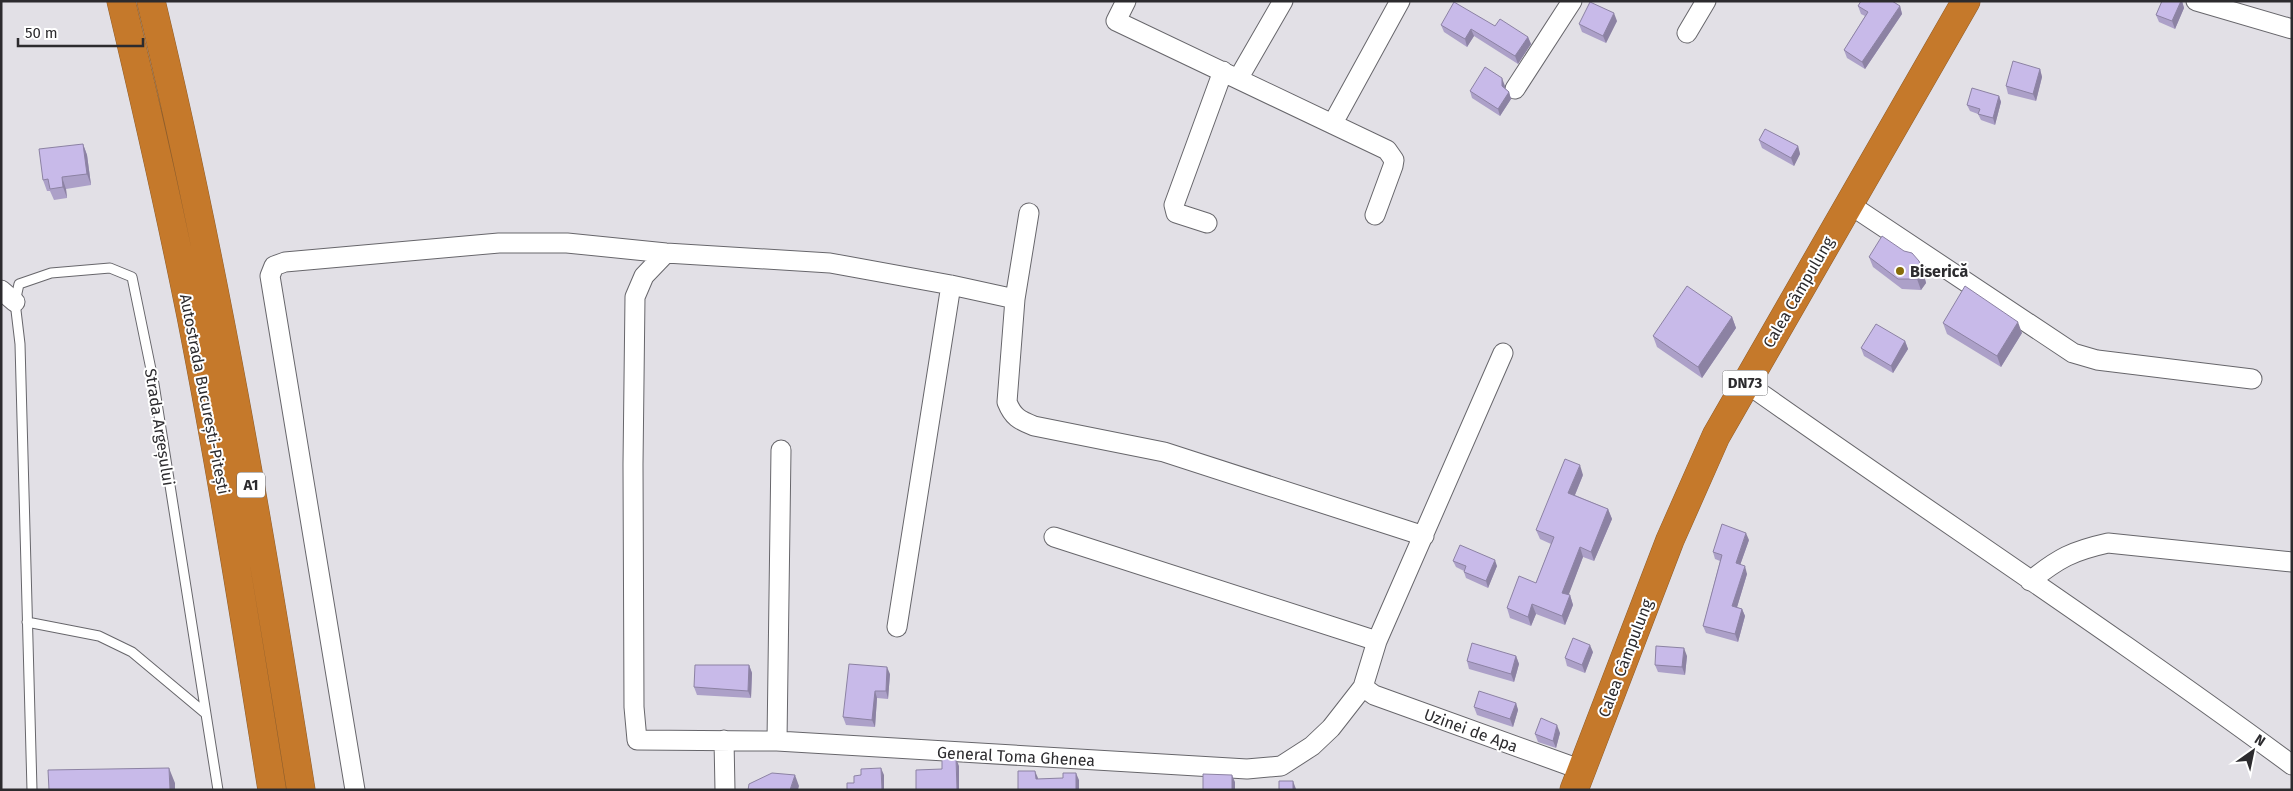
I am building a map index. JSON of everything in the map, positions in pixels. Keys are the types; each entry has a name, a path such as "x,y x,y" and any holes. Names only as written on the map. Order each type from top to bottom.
{"highway":[{"name":"Autostrada București-Pitești","path":"121,1 191,315 224,491 272,790"},
{"name":"Autostrada București-Pitești","path":"151,1 220,315 248,466 301,790"},
{"name":"Calea Câmpulung","path":"1578,780 1686,500 1716,436 1966,1"}],"street":[{"path":"1126,1 1116,21 1333,123 1380,146 1392,154 1393,166 1375,215"},
{"path":"1207,223 1176,213 1174,205 1230,75 1284,1"},
{"path":"1333,123 1400,1"},
{"path":"1515,89 1572,1"},
{"path":"1687,33 1706,1"},
{"path":"2196,1 2292,29"},
{"path":"1849,204 2073,352 2098,360 2252,379"},
{"path":"1028,213 1015,299 1007,402 1011,412 1017,419 1034,426 1164,452 1424,536"},
{"path":"355,790 270,276 274,266 285,262 499,243 567,242 666,252 830,263 951,285 1015,299"},
{"name":"General Toma Ghenea","path":"666,252 644,276 635,297 633,464 634,707 637,740 777,741 1247,769 1281,766 1312,746 1331,728 1363,687"},
{"path":"898,627 951,285"},
{"path":"1,290 15,302"},
{"path":"1363,687 1377,641 1503,353"},
{"path":"1746,383 2195,694 2292,765"},
{"path":"777,741 781,450"},
{"path":"1054,538 1377,641"},
{"path":"2030,581 2057,560 2079,549 2108,543 2292,562"},
{"name":"Uzinei de Apa","path":"1363,687 1374,695 1578,780"},
{"path":"724,740 725,790"}],"lane":[{"name":"Strada Argeșului","path":"15,302 19,284 51,273 110,268 132,277 154,384 218,790"},
{"path":"15,302 20,344 32,790"},
{"path":"27,622 99,636 132,652 205,713"}],"building":[{"path":"1861,1 1892,1 1900,6 1862,62 1844,50 1868,12 1858,6"},
{"path":"2162,1 2181,1 2172,21 2156,15"},
{"path":"1454,2 1495,26 1500,19 1528,37 1515,56 1471,29 1465,39 1441,25"},
{"path":"1590,2 1614,13 1603,36 1579,24"},
{"path":"2013,61 2040,69 2033,94 2006,86"},
{"path":"1485,67 1502,78 1502,86 1509,92 1498,109 1470,91"},
{"path":"1972,88 1999,96 1993,118 1978,114 1980,109 1967,105"},
{"path":"1765,129 1798,146 1791,158 1759,140"},
{"path":"83,144 87,174 62,177 63,187 50,189 48,179 43,180 39,149"},
{"path":"1882,236 1904,251 1912,253 1919,261 1922,272 1917,279 1898,279 1869,257"},
{"path":"1687,286 1732,317 1698,367 1653,336"},
{"path":"1965,286 2018,322 1997,356 1943,323"},
{"path":"1876,324 1905,341 1891,366 1861,348"},
{"path":"1565,459 1580,465 1568,493 1608,509 1591,552 1580,547 1562,593 1570,595 1562,616 1532,604 1528,617 1507,608 1519,576 1536,583 1554,537 1536,530"},
{"path":"1722,524 1746,533 1736,563 1745,566 1732,606 1742,609 1735,634 1703,626 1722,555 1713,552"},
{"path":"1460,545 1495,560 1486,581 1464,572 1466,566 1453,561"},
{"path":"1573,638 1590,645 1582,665 1565,658"},
{"path":"1472,643 1516,656 1511,674 1467,661"},
{"path":"1656,646 1684,648 1682,667 1655,665"},
{"path":"849,664 887,667 886,691 875,691 872,720 843,717"},
{"path":"695,665 749,665 748,691 694,687"},
{"path":"1479,691 1516,703 1510,719 1474,707"},
{"path":"1541,718 1557,725 1553,741 1535,734"},
{"path":"956,758 957,790 916,790 916,770 942,769 942,759"},
{"path":"169,768 170,790 49,790 48,770"},
{"path":"881,768 882,790 847,790 847,783 854,783 854,776 861,775 861,769"},
{"path":"1018,771 1035,771 1036,779 1063,778 1063,773 1076,773 1076,790 1018,790"},
{"path":"772,773 795,775 790,790 748,790 749,784"},
{"path":"1203,774 1232,775 1232,790 1203,790"},
{"path":"1279,781 1293,781 1293,790 1279,790"}],"place":[{"name":"Biserică","path":"1900,271"}]}
